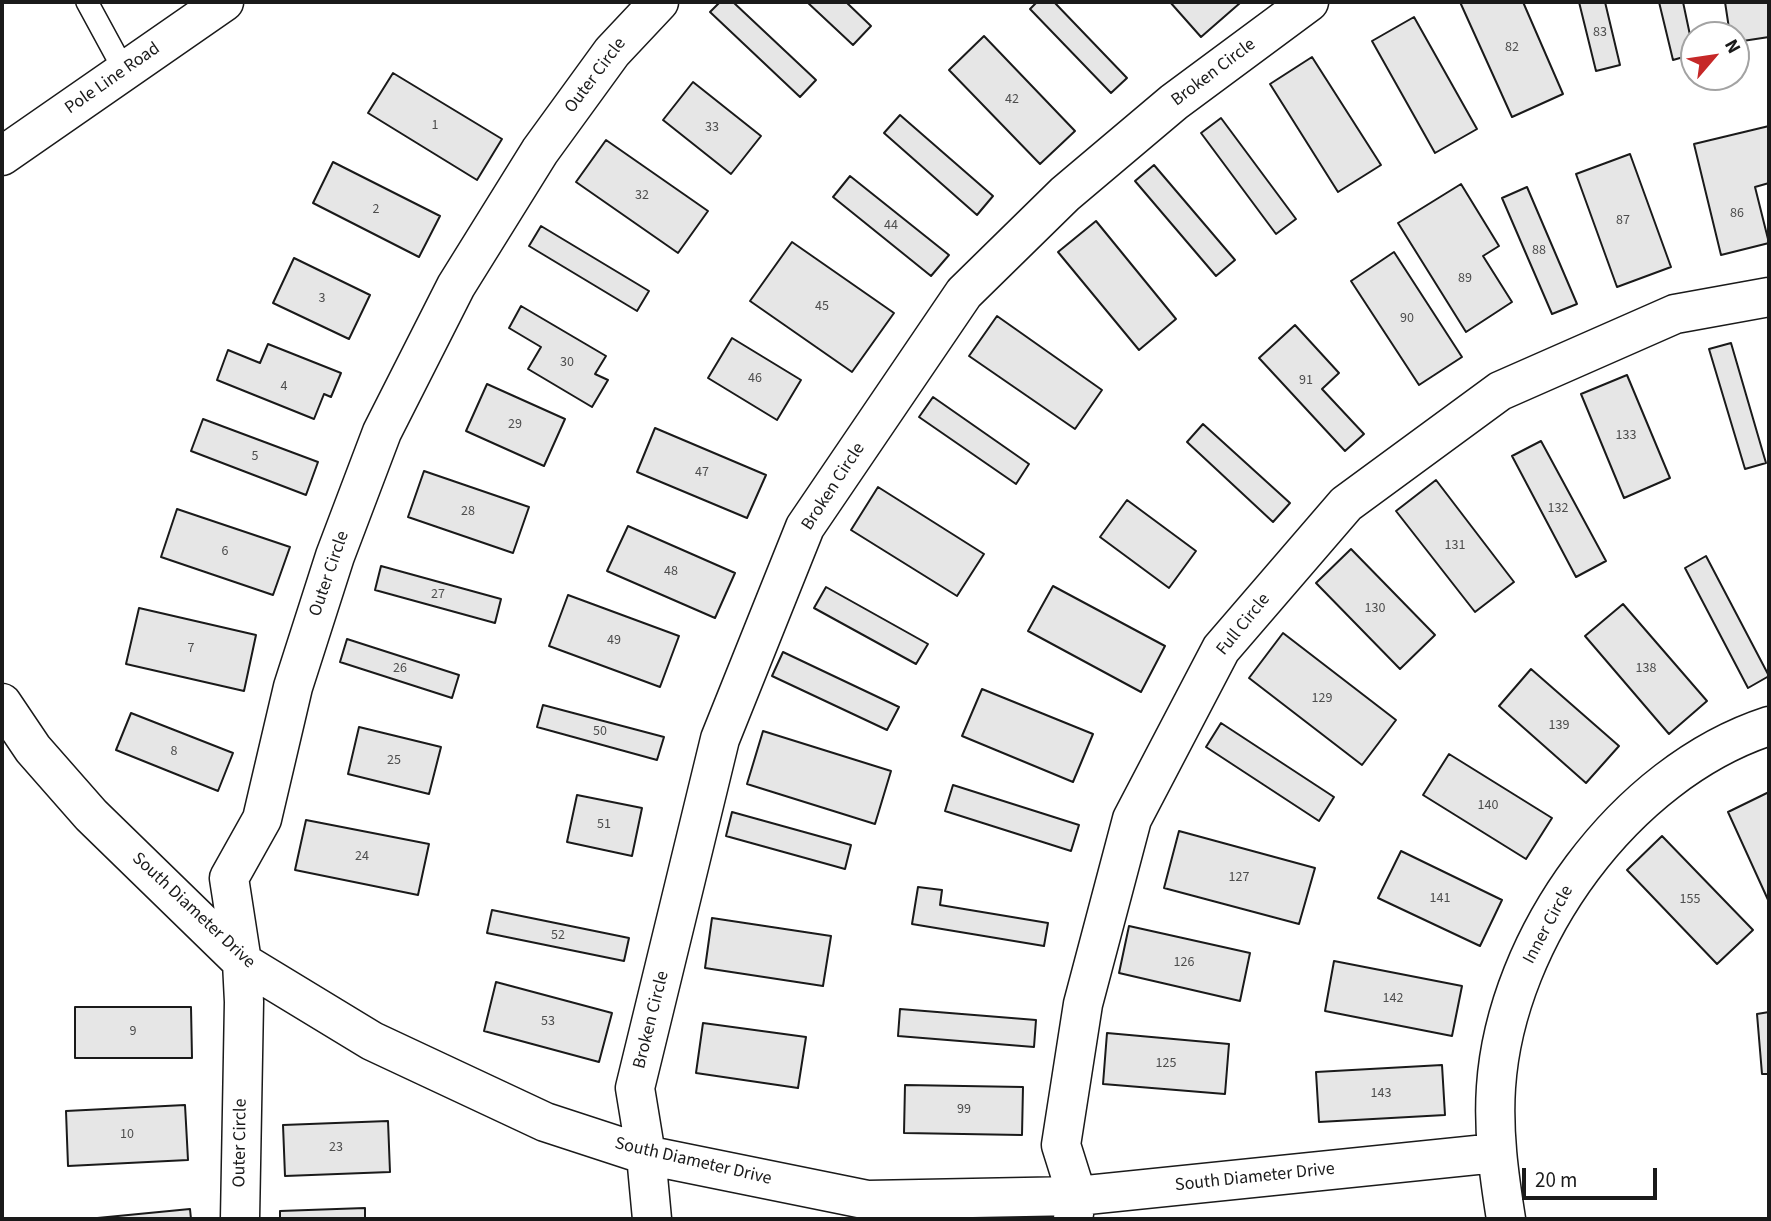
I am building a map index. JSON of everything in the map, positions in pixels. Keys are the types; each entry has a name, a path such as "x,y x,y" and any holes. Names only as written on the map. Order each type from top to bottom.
{"street":[{"name":"Pole Line Road","path":"2,156 224,2"},
{"name":"Outer Circle","path":"240,1219 244,1002 242,962 229,878 262,819 293,687 335,556 382,432 456,286 540,151 612,52 659,2"},
{"name":"Broken Circle","path":"652,1219 646,1155 635,1088 720,739 805,527 964,293 1065,194 1174,103 1309,2"},
{"name":"Full Circle","path":"1075,1208 1061,1145 1083,1004 1132,819 1221,649 1346,504 1500,391 1675,314 1769,297"},
{"name":"South Diameter Drive","path":"2,703 33,749 91,815 242,962 372,1041 545,1122 646,1155 868,1200 1075,1208 1496,1153"},
{"name":"Inner Circle","path":"1506,1219 1496,1153 1496,1086 1508,1019 1529,955 1582,865 1654,790 1742,735 1769,726"}],"lane":[{"path":"86,2 125,72"}],"building":[{"path":"720,2 733,2 816,80 800,97 710,12"},
{"path":"807,2 846,2 871,26 853,45"},
{"path":"1037,2 1054,2 1127,78 1111,93 1030,9"},
{"path":"1170,2 1239,2 1240,3 1201,37"},
{"path":"1460,2 1523,2 1563,94 1512,117"},
{"path":"1579,2 1605,2 1620,65 1596,71"},
{"path":"1659,2 1683,2 1687,21 1680,21 1680,58 1673,60"},
{"path":"1725,2 1769,2 1769,37 1750,40 1750,21 1728,21"},
{"path":"1414,17 1477,129 1435,153 1372,41"},
{"path":"984,36 1075,131 1040,164 949,70"},
{"path":"1312,57 1381,165 1338,192 1270,84"},
{"path":"393,73 502,139 477,180 368,113"},
{"path":"693,82 761,136 731,174 663,120"},
{"path":"900,115 993,196 977,215 884,133"},
{"path":"1221,118 1296,219 1276,234 1201,133"},
{"path":"1769,126 1769,183 1755,187 1769,243 1721,255 1694,144"},
{"path":"606,140 708,211 678,253 576,182"},
{"path":"1630,154 1671,267 1617,287 1576,174"},
{"path":"333,162 440,216 419,257 313,203"},
{"path":"1154,165 1235,260 1216,276 1135,181"},
{"path":"850,176 949,255 931,276 833,197"},
{"path":"1461,184 1499,246 1483,256 1512,302 1466,332 1398,223"},
{"path":"1527,187 1577,304 1552,314 1502,198"},
{"path":"1096,221 1176,319 1139,350 1058,252"},
{"path":"541,226 649,291 637,311 529,246"},
{"path":"792,242 894,313 852,372 750,301"},
{"path":"1394,252 1462,357 1419,385 1351,281"},
{"path":"294,258 370,295 349,339 273,303"},
{"path":"521,306 606,356 595,374 608,380 592,407 528,369 541,347 509,328"},
{"path":"997,316 1102,390 1075,429 969,356"},
{"path":"1295,325 1339,373 1322,389 1364,434 1345,451 1259,358"},
{"path":"732,338 801,380 777,420 708,378"},
{"path":"1731,343 1766,463 1745,469 1709,349"},
{"path":"268,344 341,373 331,397 324,394 314,419 217,380 228,350 260,363"},
{"path":"1627,375 1670,478 1624,498 1581,394"},
{"path":"487,384 565,419 544,466 466,431"},
{"path":"933,397 1029,464 1016,484 919,417"},
{"path":"203,419 318,462 306,495 191,451"},
{"path":"1203,424 1290,503 1273,522 1187,442"},
{"path":"655,428 766,475 747,518 637,472"},
{"path":"1541,441 1606,561 1576,577 1512,456"},
{"path":"424,471 529,507 513,553 408,517"},
{"path":"1436,480 1514,582 1475,612 1396,511"},
{"path":"878,487 984,554 957,596 851,530"},
{"path":"1127,500 1196,551 1169,588 1100,537"},
{"path":"177,509 290,547 273,595 161,557"},
{"path":"628,526 735,573 715,618 607,571"},
{"path":"1351,549 1435,635 1400,669 1316,583"},
{"path":"1706,556 1769,676 1748,688 1685,568"},
{"path":"381,566 501,599 495,623 375,590"},
{"path":"1053,586 1165,646 1141,692 1028,631"},
{"path":"826,587 928,644 916,664 814,608"},
{"path":"568,595 679,636 660,687 549,646"},
{"path":"1623,604 1707,701 1669,734 1585,636"},
{"path":"139,608 256,635 244,691 126,664"},
{"path":"1283,633 1396,720 1362,765 1249,678"},
{"path":"347,639 459,675 452,698 340,662"},
{"path":"783,652 899,707 887,730 772,676"},
{"path":"1531,669 1619,746 1586,783 1499,706"},
{"path":"982,689 1093,734 1073,782 962,736"},
{"path":"543,705 664,737 657,760 537,727"},
{"path":"131,713 233,753 218,791 116,750"},
{"path":"1221,723 1334,797 1319,821 1206,747"},
{"path":"359,727 441,747 429,794 348,774"},
{"path":"763,731 891,771 875,824 747,784"},
{"path":"1449,754 1552,818 1526,859 1423,795"},
{"path":"953,785 1079,825 1071,851 945,811"},
{"path":"1769,792 1769,902 1728,812"},
{"path":"577,795 642,808 632,856 567,842"},
{"path":"732,812 851,845 845,869 726,836"},
{"path":"306,820 429,844 418,895 295,870"},
{"path":"1179,831 1315,868 1299,924 1164,888"},
{"path":"1662,836 1753,930 1717,964 1627,870"},
{"path":"1401,851 1502,900 1480,946 1378,898"},
{"path":"918,887 942,890 940,905 1048,923 1044,946 912,924"},
{"path":"492,910 629,938 624,961 487,933"},
{"path":"712,918 831,936 823,986 705,968"},
{"path":"1129,926 1250,953 1240,1001 1119,973"},
{"path":"1334,961 1462,986 1452,1036 1325,1011"},
{"path":"496,982 612,1013 599,1062 484,1031"},
{"path":"75,1007 191,1007 192,1058 75,1058"},
{"path":"900,1009 1036,1020 1034,1047 898,1036"},
{"path":"1769,1012 1769,1074 1762,1074 1757,1014"},
{"path":"703,1023 806,1037 798,1088 696,1073"},
{"path":"1107,1033 1229,1044 1225,1094 1103,1084"},
{"path":"1442,1065 1445,1115 1319,1122 1316,1072"},
{"path":"905,1085 1023,1087 1022,1135 904,1133"},
{"path":"185,1105 188,1160 68,1166 66,1111"},
{"path":"388,1121 390,1172 285,1176 283,1125"},
{"path":"365,1208 365,1219 280,1219 280,1211"},
{"path":"190,1209 191,1219 87,1219"}]}
